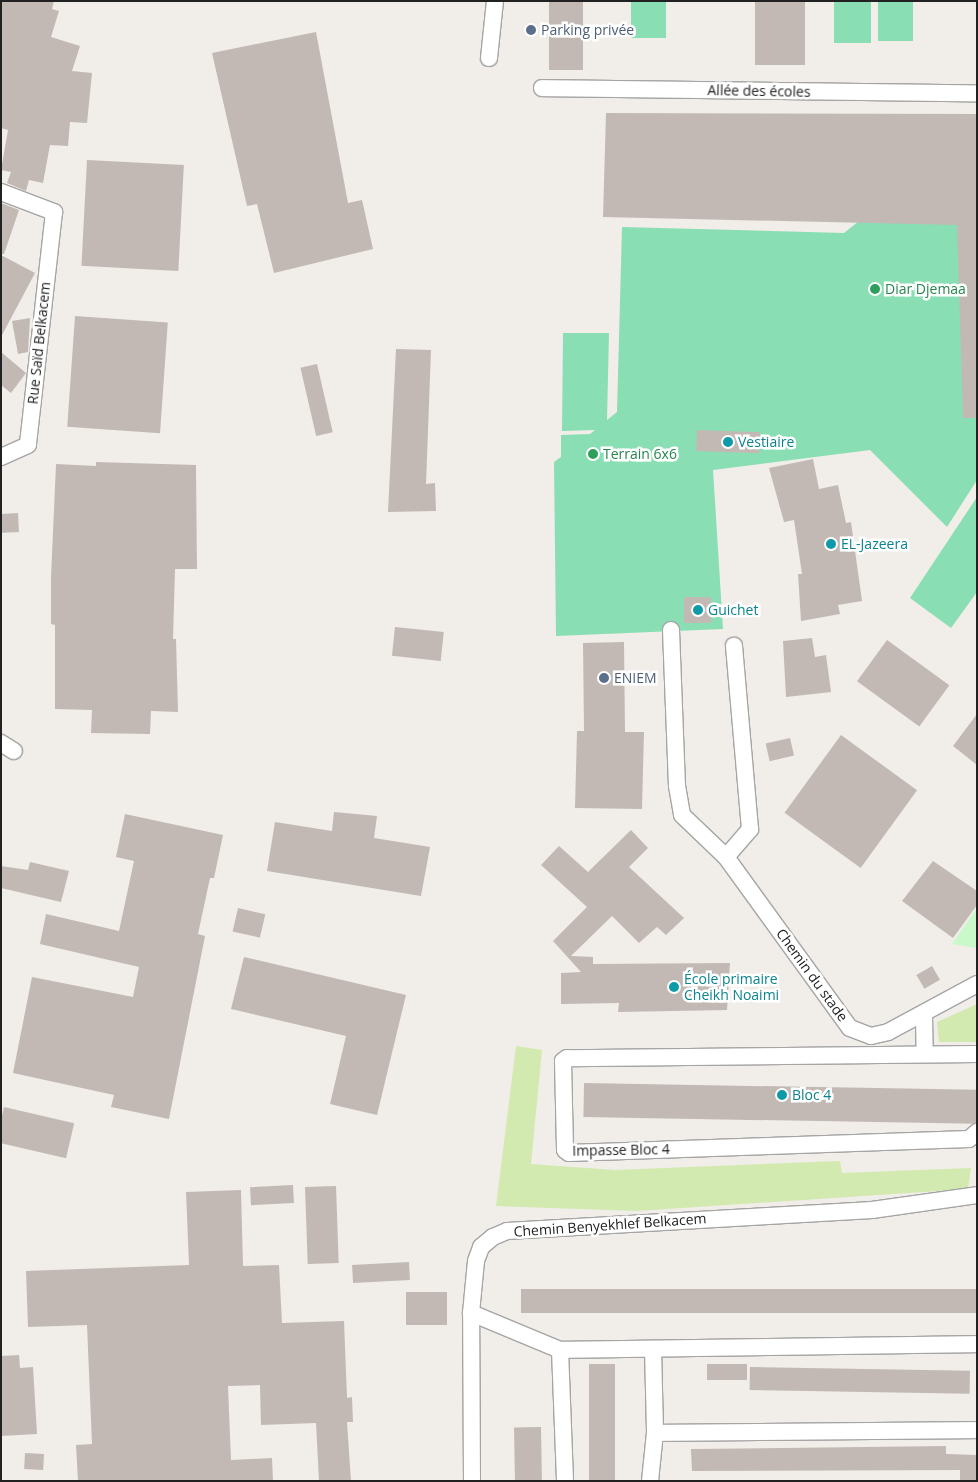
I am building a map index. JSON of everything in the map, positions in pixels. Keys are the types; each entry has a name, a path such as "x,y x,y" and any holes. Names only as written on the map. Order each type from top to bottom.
{"street":[{"path":"489,58 495,1"},
{"name":"Allée des écoles","path":"542,88 977,93"},
{"name":"Rue Saïd Belkacem","path":"1,192 54,212 28,444 1,457"},
{"name":"Chemin du stade","path":"671,630 677,786 682,815 726,857 850,1028 871,1036 888,1032 924,1015 976,985"},
{"path":"726,857 750,829 734,646"},
{"path":"924,1015 925,1054 977,1054"},
{"name":"Impasse Bloc 4","path":"925,1054 567,1058 563,1061 565,1150 569,1153 970,1139 977,1132"},
{"name":"Chemin Benyekhlef Belkacem","path":"472,1481 471,1313 481,1247 507,1231 872,1210 977,1195"},
{"path":"471,1313 560,1350 977,1344"},
{"path":"650,1481 655,1433 653,1349"},
{"path":"560,1350 565,1481"},
{"path":"655,1433 977,1430"}],"green space":[{"path":"631,1 666,1 666,38 631,38"},
{"path":"834,1 871,1 871,43 834,43"},
{"path":"878,1 913,1 913,41 878,41"},
{"name":"Diar Djemaa","path":"977,127 977,480 947,527 870,450 713,470 723,629 556,636 554,462 561,457 561,435 590,434 595,430 562,431 563,333 609,333 607,420 617,412 622,227 844,233"},
{"path":"977,497 977,592 951,628 910,598"},
{"path":"977,908 977,948 952,944"},
{"path":"977,1004 977,1042 939,1042 937,1022"},
{"path":"516,1046 542,1050 531,1164 615,1170 840,1161 842,1173 971,1168 968,1189 637,1211 496,1206"}],"building":[{"path":"1,1 54,1 52,9 59,11 51,37 80,46 72,71 92,73 87,123 70,122 68,146 50,145 43,183 29,180 26,191 7,183 11,172 1,170 8,130 1,128"},
{"path":"549,1 583,1 583,70 549,70"},
{"path":"755,1 805,1 805,65 755,65"},
{"path":"316,32 348,203 362,200 373,249 274,273 257,204 247,206 212,53"},
{"path":"606,113 977,114 977,418 963,418 957,225 603,217"},
{"path":"87,160 184,165 178,271 81,266"},
{"path":"1,203 19,210 4,254 1,254"},
{"path":"1,255 35,273 1,337"},
{"path":"75,316 168,322 160,433 67,427"},
{"path":"30,318 28,352 18,354 12,321"},
{"path":"396,349 431,350 426,484 435,483 436,511 388,512"},
{"path":"1,352 26,373 11,393 1,385"},
{"path":"317,364 333,432 316,436 300,368"},
{"name":"Vestiaire","path":"697,430 760,432 759,453 696,451"},
{"path":"813,459 819,489 838,485 846,523 851,522 862,601 838,605 840,614 801,621 798,574 802,574 794,520 784,522 769,468"},
{"path":"96,462 196,465 197,569 175,569 173,639 176,639 178,712 151,711 150,734 91,733 92,710 55,709 55,625 51,624 51,578 56,464 96,466"},
{"path":"18,513 19,532 2,533 1,514"},
{"name":"Guichet","path":"684,597 711,597 711,623 684,623"},
{"path":"395,627 444,632 441,661 392,656"},
{"path":"812,638 815,657 826,655 831,692 786,697 783,641"},
{"path":"887,640 949,685 919,727 857,681"},
{"path":"624,642 625,732 644,732 642,809 575,808 577,731 584,731 583,643"},
{"path":"977,714 977,765 953,746"},
{"path":"841,735 917,790 861,868 785,813"},
{"path":"790,738 794,756 770,761 766,744"},
{"path":"334,812 377,816 374,838 430,847 421,896 267,871 275,822 332,831"},
{"path":"125,814 223,835 214,878 210,878 198,934 205,936 169,1119 111,1107 114,1095 13,1073 32,977 133,997 139,967 40,944 46,914 119,931 134,861 116,857"},
{"path":"631,830 648,848 629,867 684,918 666,935 657,927 639,943 612,916 571,956 593,957 593,964 730,963 727,1010 618,1012 619,1003 561,1004 561,973 581,972 553,941 587,907 541,865 559,846 588,872"},
{"path":"933,861 977,891 977,905 953,938 902,901"},
{"path":"30,862 69,871 61,902 1,888 1,866 28,870"},
{"path":"238,908 265,914 260,938 233,931"},
{"path":"244,957 406,995 377,1115 330,1104 346,1036 231,1009"},
{"path":"932,966 940,980 924,989 916,975"},
{"name":"Bloc 4","path":"584,1083 977,1090 976,1124 583,1117"},
{"path":"4,1107 74,1123 66,1158 1,1143 1,1120"},
{"path":"293,1185 294,1203 251,1205 250,1187"},
{"path":"336,1186 339,1263 308,1264 305,1187"},
{"path":"241,1190 243,1266 279,1265 282,1323 344,1321 347,1398 352,1397 353,1422 347,1422 351,1481 319,1481 316,1423 261,1425 260,1385 228,1386 231,1460 272,1458 273,1481 78,1481 76,1445 92,1444 87,1325 28,1327 26,1271 189,1265 186,1192"},
{"path":"409,1262 410,1280 353,1283 352,1265"},
{"path":"521,1289 977,1289 977,1313 521,1313"},
{"path":"406,1292 447,1292 447,1325 406,1325"},
{"path":"19,1355 20,1368 33,1367 37,1434 1,1436 1,1356"},
{"path":"589,1364 615,1364 615,1481 589,1481"},
{"path":"707,1364 747,1364 747,1380 707,1380"},
{"path":"750,1367 970,1371 970,1394 750,1390"},
{"path":"514,1427 541,1427 542,1481 515,1481"},
{"path":"946,1446 946,1454 977,1455 977,1481 960,1481 960,1470 692,1471 691,1449"},
{"path":"25,1453 44,1454 43,1470 24,1469"}],"place":[{"name":"Parking privée","path":"531,30"},
{"name":"Diar Djemaa","path":"875,289"},
{"name":"Vestiaire","path":"728,442"},
{"name":"Terrain 6x6","path":"593,454"},
{"name":"EL-Jazeera","path":"831,544"},
{"name":"Guichet","path":"698,610"},
{"name":"ENIEM","path":"604,678"},
{"name":"École primaire Cheikh Noaimi","path":"674,987"},
{"name":"Bloc 4","path":"782,1095"}]}
